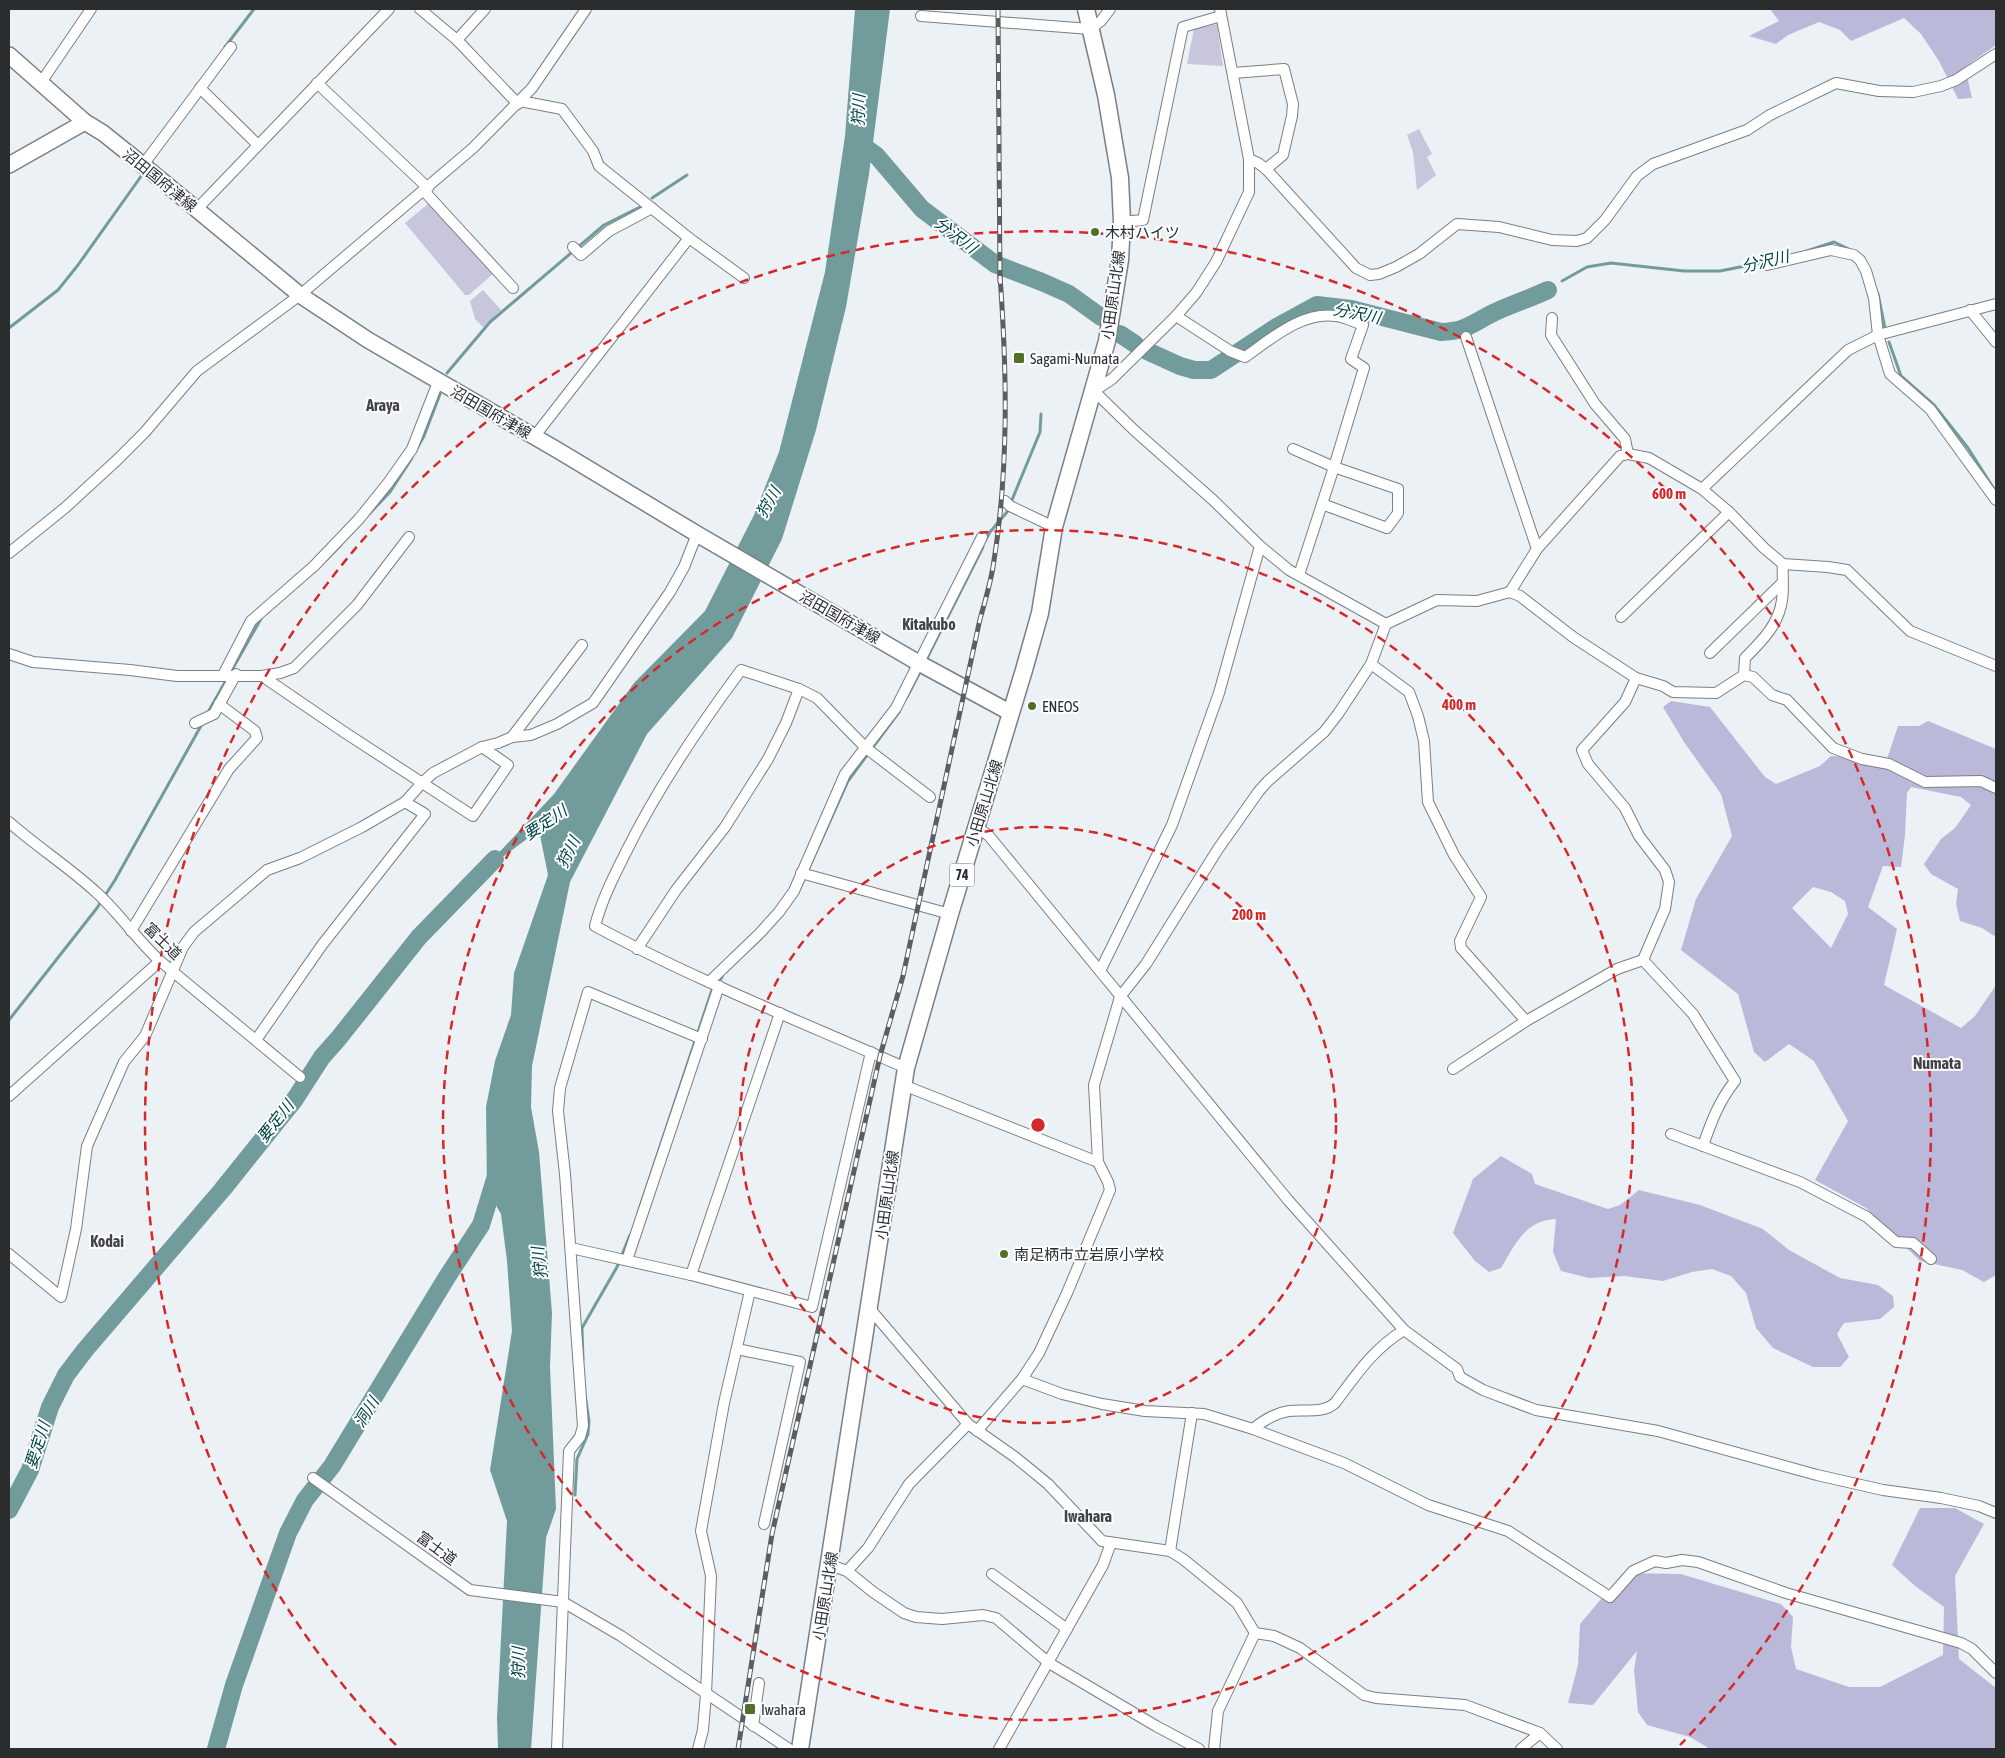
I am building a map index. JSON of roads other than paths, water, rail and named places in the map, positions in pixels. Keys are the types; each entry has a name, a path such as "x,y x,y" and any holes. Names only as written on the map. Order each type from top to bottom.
{"main road":[{"name":"小田原山北線","path":"800,1749 906,1068 1040,613 1054,528 1094,391 1108,333 1120,260 1122,222 1120,178 1106,95 1086,9"},
{"name":"沼田国府津線","path":"9,55 85,122 103,133 300,294 368,340 696,534 917,662 1011,713"},
{"path":"9,165 85,122"}],"street":[{"path":"40,84 91,9"},
{"path":"196,210 389,9"},
{"path":"420,9 457,40 519,102 562,109 593,151 599,166 689,238 744,278"},
{"path":"457,40 486,9"},
{"path":"9,554 66,507 124,453 145,432 197,371 300,294 473,148 532,88 586,9"},
{"path":"987,9 987,20"},
{"path":"921,16 1090,29 1101,22 1110,9"},
{"path":"1122,222 1143,220 1183,26 1220,12 1248,159 1249,192 1216,262 1196,293 1176,316 1112,379 1094,391 1135,431 1213,500 1260,546 1299,575 1386,624"},
{"path":"143,165 231,46"},
{"path":"1248,159 1266,169 1356,268 1370,275 1379,274 1419,254 1457,224 1499,227 1552,240 1577,241 1587,238 1605,220 1637,176 1654,164 1746,130 1770,115 1836,83 1879,91 1913,92 1941,86 1956,80 1996,54"},
{"path":"1233,73 1284,69 1293,104 1292,116 1283,155 1266,169"},
{"path":"318,83 426,189 512,288"},
{"path":"200,88 258,145"},
{"path":"576,250 581,255 609,231 652,208"},
{"path":"534,437 689,238"},
{"path":"1768,265 1832,250 1854,255 1860,260 1866,271 1874,298 1878,335 1890,374 1930,410 1996,500"},
{"path":"1702,489 1848,350 1878,335 1996,304"},
{"path":"1970,310 1996,342"},
{"path":"1176,316 1230,351 1245,357 1283,331 1311,317 1338,316 1363,325 1351,359 1364,368 1299,575"},
{"path":"1552,318 1551,335 1596,404 1625,439 1628,454"},
{"path":"1466,337 1537,549"},
{"path":"223,675 251,621 314,566 358,519 388,483 412,449 438,382"},
{"path":"1294,449 1334,467 1398,489 1398,513 1387,528 1322,504"},
{"path":"1510,592 1537,549 1620,456 1628,454 1649,458 1702,489 1783,564 1847,570 1910,631 1996,666"},
{"path":"1005,500 1010,506 1054,528"},
{"path":"1621,617 1729,512"},
{"path":"9,1254 61,1297 76,1229 87,1146 124,1062 145,1036 182,947 194,932 267,870 300,858 406,802 433,773 482,747 498,744 512,737 531,735 557,724 593,703 670,592 684,567 696,534"},
{"path":"9,654 33,662 53,665 130,670 177,676 236,674 262,676 280,673 294,668 357,605 410,537"},
{"path":"627,1260 702,1039 714,984 779,912 794,891 845,774 896,708 917,662 982,537"},
{"path":"1100,971 1172,825 1219,693 1260,546"},
{"path":"847,1571 868,1548 909,1484 973,1427 1022,1379 1039,1353 1110,1190 1098,1162 1094,1085 1120,997 1146,964 1218,849 1259,791 1324,732 1371,664 1386,624 1437,600 1477,601 1510,592 1520,596 1573,637 1636,678 1662,686 1673,692 1716,693 1744,674 1746,658 1764,640 1779,615 1782,598 1783,564"},
{"path":"1710,653 1782,583"},
{"path":"512,737 582,645"},
{"path":"1371,664 1409,692 1418,716 1424,741 1428,802 1454,855 1481,897 1460,941 1461,948 1526,1021"},
{"path":"906,1068 637,949 595,926 602,899 637,830 673,767 741,670 799,689 817,698 866,748 930,797"},
{"path":"195,723 214,714 236,674"},
{"path":"1744,674 1753,677 1772,695 1787,700 1833,748 1862,759 1889,764 1925,782 1981,781 1996,788"},
{"path":"262,676 473,816 508,766 482,747"},
{"path":"1453,1069 1526,1021 1617,969 1643,960 1665,909 1669,882 1665,870 1639,836 1625,808 1588,764 1582,750 1625,702 1636,678"},
{"path":"637,949 676,890 725,827 768,759 786,723 799,689"},
{"path":"131,931 228,769 257,738 255,731 219,704"},
{"path":"256,1040 308,964 425,814 406,802"},
{"name":"富士道","path":"9,822 99,895 160,961 300,1077"},
{"path":"976,826 989,836 1288,1200 1404,1330 1456,1369 1460,1377 1483,1390 1536,1410 1658,1431 1817,1475 1883,1490 1979,1506 1996,1513"},
{"path":"801,873 950,914"},
{"path":"1643,960 1693,1014 1735,1081 1716,1108 1703,1146"},
{"path":"9,1096 160,961"},
{"path":"557,1749 561,1602 569,1451 580,1437 583,1426 571,1248 558,1111 560,1088 588,992 702,1039"},
{"path":"691,1275 780,1012"},
{"path":"571,1248 691,1275 812,1307 871,1052"},
{"path":"903,1085 1098,1162"},
{"path":"1671,1134 1800,1182 1867,1217 1896,1242 1913,1243 1931,1259"},
{"path":"698,1749 706,1694 711,1576 700,1531 724,1402 750,1291"},
{"path":"870,1309 973,1427 1015,1457 1048,1484 1102,1541 1170,1551 1208,1578 1237,1603 1255,1633"},
{"path":"1253,1429 1267,1418 1287,1411 1328,1409 1335,1403 1376,1350 1386,1341 1404,1330"},
{"path":"737,1349 800,1362 764,1524"},
{"path":"1022,1379 1062,1394 1102,1404 1145,1411 1204,1414 1253,1429 1344,1463 1428,1505 1508,1531 1610,1597 1633,1571 1655,1561 1666,1563 1682,1560 1698,1562 1786,1593 1961,1643 1972,1649 1996,1673"},
{"path":"1170,1551 1192,1413"},
{"name":"富士道","path":"313,1478 470,1590 561,1602 621,1636 789,1749"},
{"path":"999,1749 1103,1565 1111,1543"},
{"path":"830,1565 847,1571 904,1613 916,1617 942,1619 983,1615 996,1618 1049,1663 1199,1749"},
{"path":"992,1574 1067,1629"},
{"path":"1255,1633 1274,1636 1300,1648 1364,1694 1376,1698 1465,1705 1540,1733 1558,1749"},
{"path":"1214,1749 1218,1711 1255,1633"},
{"path":"754,1726 759,1683"},
{"path":"1521,1749 1540,1733"}],"water":[{"name":"狩川","path":"855,9 890,9 869,174 846,307 816,430 782,539 732,638 647,734 570,882 532,1066 531,1107 539,1152 552,1313 550,1367 556,1509 546,1538 531,1749 498,1749 497,1717 507,1521 490,1470 512,1331 507,1261 501,1214 487,1190 486,1107 495,1061 511,1015 514,973 548,875 539,830 477,876 554,794 634,683 705,611 754,515 779,452 825,272 845,136"}],"waterway":[{"path":"225,47 254,9"},
{"name":"分沢川","path":"856,141 876,155 922,209 995,264 1069,294 1101,317"},
{"path":"9,328 58,290 142,175 142,170"},
{"path":"652,198 687,175"},
{"path":"447,373 490,322 604,225 640,207"},
{"name":"分沢川","path":"1807,251 1834,242 1853,251"},
{"name":"分沢川","path":"1562,281 1587,267 1611,263 1684,271 1720,271 1765,262"},
{"name":"分沢川","path":"1147,351 1180,366 1194,370 1211,370 1275,328 1317,305 1351,309 1441,332 1467,327 1498,311 1548,290"},
{"name":"分沢川","path":"1878,294 1885,328"},
{"name":"分沢川","path":"1120,334 1135,344"},
{"name":"分沢川","path":"1889,342 1901,376 1934,405 1968,448 1996,492"},
{"path":"416,450 424,436 440,394"},
{"path":"985,541 1007,512 1040,432 1041,414"},
{"path":"369,514 390,492 412,458"},
{"path":"326,560 341,545"},
{"path":"925,662 983,547"},
{"path":"207,714 262,617"},
{"path":"907,697 921,670"},
{"path":"800,888 848,781 899,712"},
{"path":"9,1020 97,908 115,880 202,724"},
{"name":"要定川","path":"9,1510 30,1470 50,1407 66,1375 85,1350 222,1190 295,1099 322,1057 419,937 495,859"},
{"path":"638,1213 712,990 722,977"},
{"name":"洞川","path":"216,1749 234,1685 288,1533 305,1500 332,1466 447,1277 481,1225 497,1173"},
{"path":"583,1360 582,1328 617,1267 630,1235"},
{"path":"575,1495 577,1459 588,1434 589,1421 586,1401"}],"railway":[{"path":"998,9 1000,282"},
{"path":"738,1749 772,1534 880,1056 903,976 980,619 993,567 1002,494 1005,422 1000,276"}],"place":[{"name":"木村ハイツ","path":"1095,232"},
{"name":"Sagami-Numata","path":"1019,358"},
{"name":"ENEOS","path":"1032,706"},
{"name":"南足柄市立岩原小学校","path":"1004,1254"},
{"name":"Iwahara","path":"750,1709"}],"district":[{"name":"Araya","path":"383,405"},
{"name":"Kitakubo","path":"929,624"},
{"name":"Numata","path":"1937,1063"},
{"name":"Kodai","path":"107,1241"},
{"name":"Iwahara","path":"1088,1516"}]}
